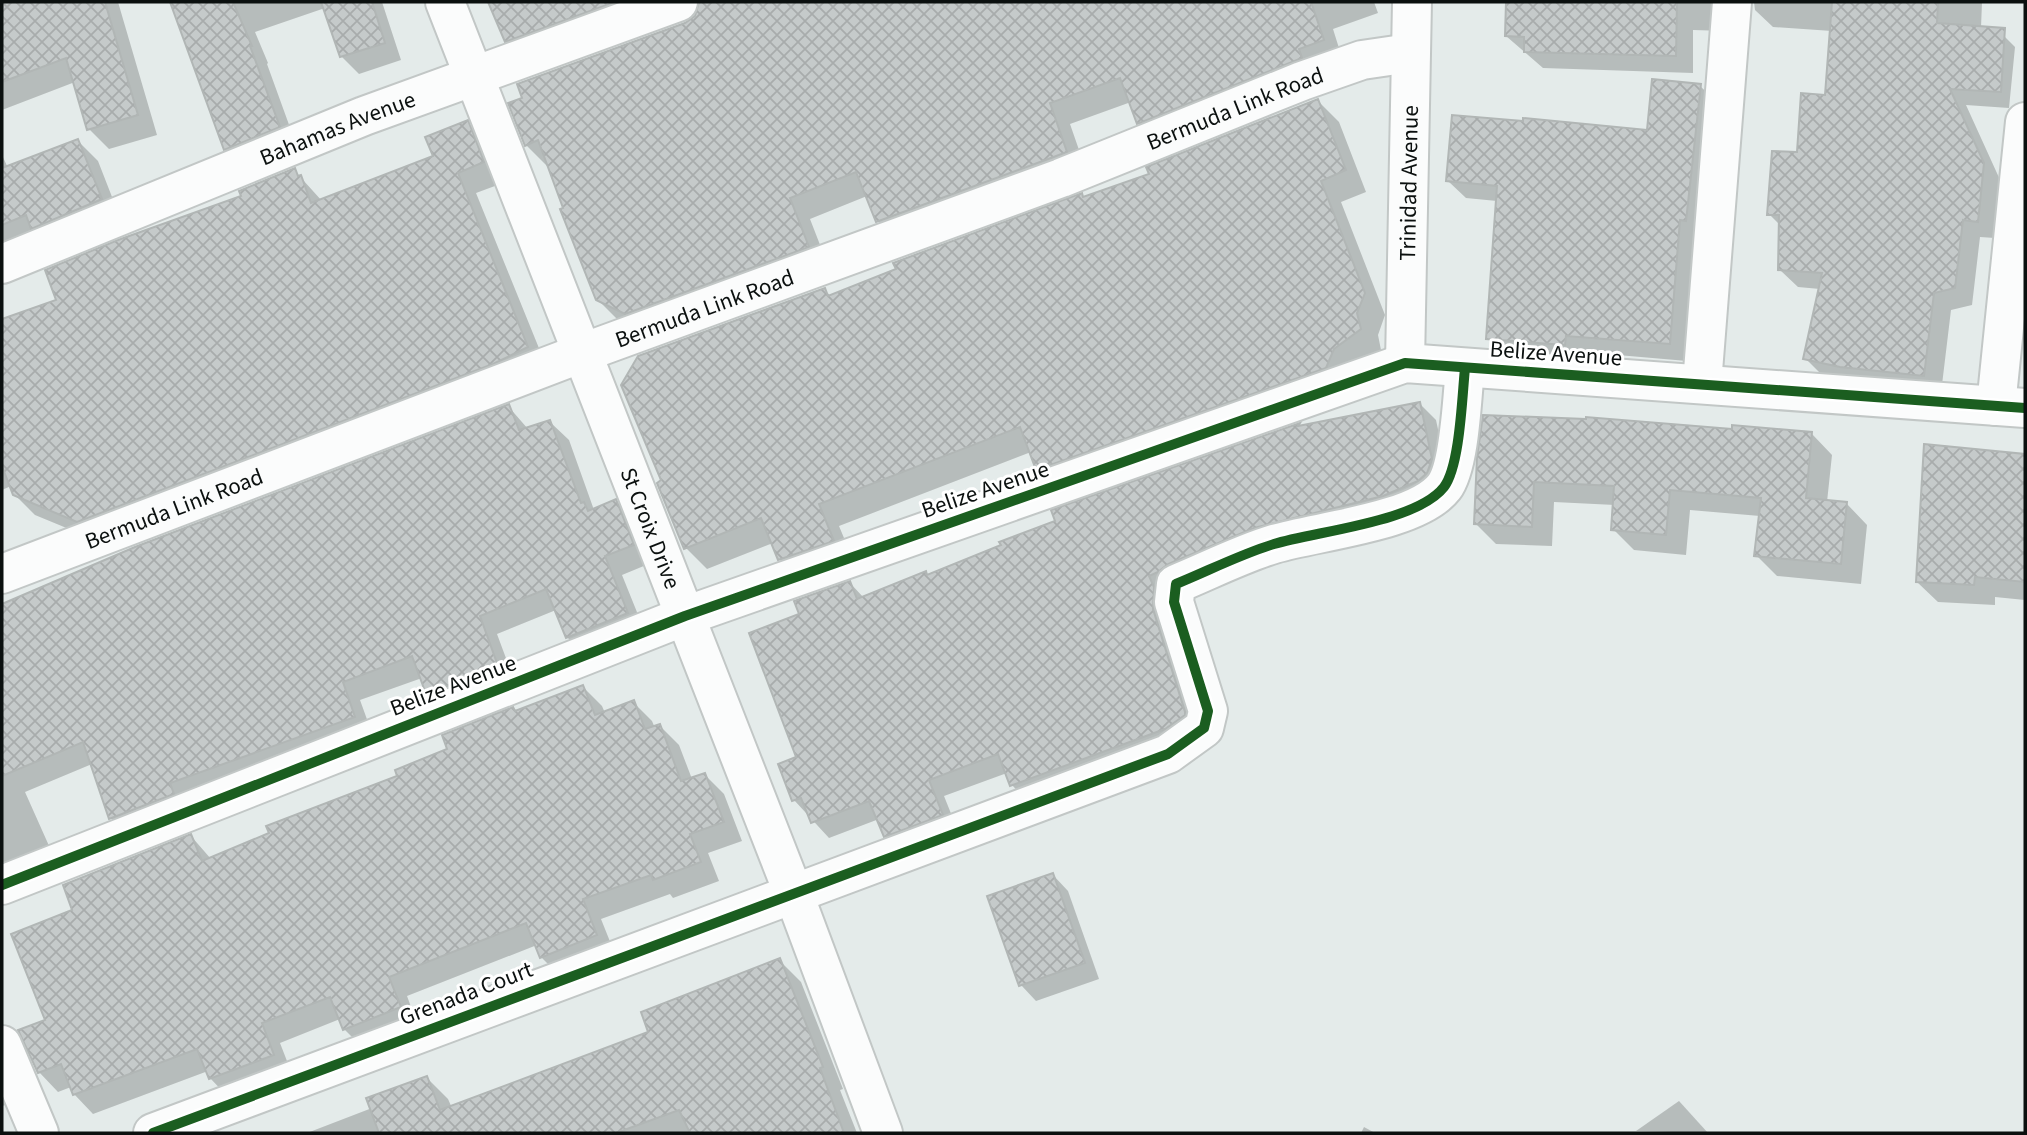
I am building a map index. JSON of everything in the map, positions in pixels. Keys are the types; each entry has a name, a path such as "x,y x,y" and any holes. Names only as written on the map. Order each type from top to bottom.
{"street":[{"name":"St Croix Drive","path":"445,2 793,892 883,1133"},
{"name":"Bahamas Avenue","path":"2,264 364,116 678,2"},
{"name":"Trinidad Avenue","path":"1405,363 1412,2"},
{"path":"1702,384 1732,2"},
{"name":"Bermuda Link Road","path":"2,573 582,353 1061,178 1302,81 1362,60 1410,54"},
{"path":"2011,407 2025,122"},
{"name":"Belize Avenue","path":"2,885 685,617 1405,363 2011,407"},
{"name":"Grenada Court","path":"153,1133 1168,754 1204,728 1208,711 1174,602 1176,584 1273,544 1375,520 1427,502 1444,487 1454,465 1465,368"},
{"path":"2,1045 39,1133"}],"building":[{"path":"2,2 105,2 138,115 87,130 66,58 2,82"},
{"path":"170,2 233,2 252,46 280,127 224,150"},
{"path":"321,2 372,2 385,43 340,57"},
{"path":"488,2 615,2 505,42"},
{"path":"699,2 1311,2 1324,40 1299,49 1302,58 1137,124 1120,78 1050,103 1067,152 876,222 856,172 790,198 809,247 625,314 596,300 560,209 563,208 538,140 525,146 508,103 522,98 517,84 685,23 695,16"},
{"path":"1506,2 1677,2 1676,56 1524,52 1524,37 1505,36"},
{"path":"1832,2 1938,2 1937,23 2005,28 2001,92 1950,89 1984,163 1978,222 1963,220 1955,288 1934,293 1924,376 1840,367 1803,359 1822,273 1778,270 1779,215 1767,215 1772,151 1797,152 1801,93 1825,95"},
{"path":"1652,79 1701,84 1686,221 1680,220 1670,344 1566,336 1565,345 1486,339 1497,186 1446,181 1452,115 1523,121 1523,118 1647,130"},
{"path":"1318,99 1346,170 1321,181 1365,293 1357,313 1361,329 1334,349 1326,368 1036,470 1020,427 819,504 834,541 778,560 761,518 684,549 657,483 661,480 621,385 638,356 825,288 828,296 896,269 893,263 1082,193 1083,197 1149,174 1146,167"},
{"path":"468,120 484,162 458,173 528,347 493,364 77,522 13,495 2,466 2,319 56,300 45,270 118,240 241,196 239,191 295,168 298,176 301,175 311,203 433,156 425,137"},
{"path":"78,139 102,199 31,229 26,215 2,225 2,168"},
{"path":"1420,402 1432,459 1427,473 1418,481 1383,496 1254,528 1168,564 1149,576 1154,587 1153,609 1185,712 1185,715 1165,729 1010,786 998,754 929,780 943,815 884,837 869,801 811,823 801,798 792,801 778,764 796,757 749,633 799,614 794,601 850,581 857,599 926,571 927,575 1001,545 999,542 1055,521 1051,510 1300,423 1298,426"},
{"path":"509,404 519,430 550,420 581,503 584,502 588,511 616,499 634,545 605,556 628,613 566,638 546,589 480,616 498,666 426,694 412,656 343,682 355,717 170,783 174,794 109,819 83,742 2,776 2,604 135,547"},
{"path":"1483,415 1586,417 1732,429 1732,425 1812,432 1806,498 1847,502 1841,564 1754,556 1761,498 1670,490 1666,535 1611,530 1614,486 1534,482 1532,527 1474,524 1477,457"},
{"path":"1924,444 2025,454 2025,582 1975,577 1974,585 1916,582"},
{"path":"583,685 595,715 634,700 645,729 660,724 681,781 705,773 724,822 690,834 701,862 653,880 651,875 583,899 597,935 540,958 526,923 389,977 401,1007 343,1030 330,997 262,1023 274,1055 209,1079 197,1049 73,1095 61,1064 38,1073 18,1030 45,1020 11,934 72,910 63,885 191,834 202,861 269,833 266,826 397,776 395,770 447,749 442,735 513,707 515,711"},
{"path":"1053,873 1085,963 1019,986 987,896"},
{"path":"780,958 823,1067 820,1068 844,1133 690,1133 679,1110 616,1133 379,1133 366,1098 427,1076 440,1110 648,1032 641,1012"}],"cycle path":[{"path":"2,885 685,616 1405,363 2025,408"},
{"path":"153,1133 1168,754 1204,728 1208,711 1174,602 1176,584 1262,548 1390,517 1431,499 1444,487 1454,464 1465,368"}]}
